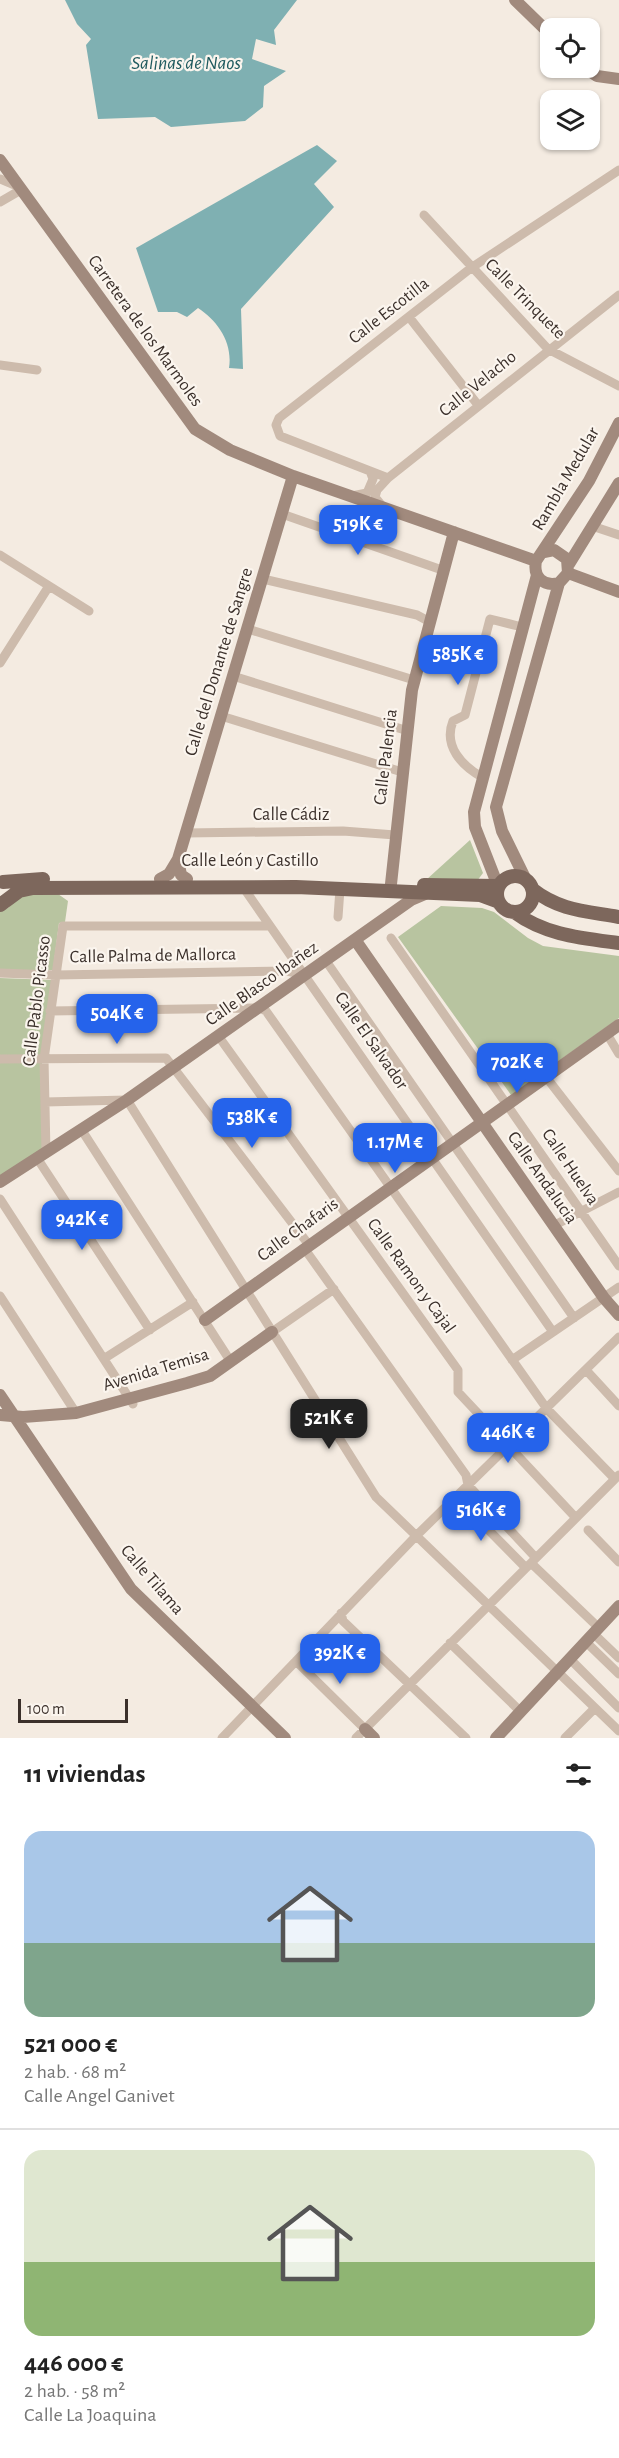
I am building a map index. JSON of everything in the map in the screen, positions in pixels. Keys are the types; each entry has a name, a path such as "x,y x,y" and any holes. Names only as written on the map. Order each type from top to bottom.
{"main road":[{"path":"529,884 531,902 521,911 508,911 499,902 498,886 502,880 514,875 529,884 548,902 619,917"},
{"name":"Calle León y Castillo","path":"1,882 30,879 315,878 391,884 498,886"},
{"path":"1,882 5,901"},
{"name":"Calle León y Castillo","path":"5,901 19,891 33,888 243,887 480,895 499,902"},
{"path":"514,912 555,934 619,943"}],"street":[{"path":"515,0 540,24"},
{"path":"600,76 619,79"},
{"name":"Carretera de los Marmoles","path":"0,160 195,429 230,450 293,476 351,496 368,497 383,507 454,532 540,557"},
{"name":"Calle Escotilla","path":"388,478 280,436 276,425 279,418 471,268 619,170"},
{"path":"0,178 15,185 24,193"},
{"path":"0,202 18,191 24,193"},
{"name":"Calle Trinquete","path":"424,215 548,349 619,386"},
{"name":"Calle Velacho","path":"383,507 375,497 376,490 388,478 619,295"},
{"path":"409,316 478,405"},
{"path":"0,365 37,370"},
{"name":"Rambla Medular","path":"540,557 589,482 619,423"},
{"path":"368,497 373,479 370,471"},
{"name":"Calle del Donante de Sangre","path":"160,879 169,874 178,859 293,476"},
{"path":"529,884 502,831 496,807 559,583 619,483"},
{"path":"282,514 442,570"},
{"path":"592,526 619,536"},
{"name":"Calle Palencia","path":"391,884 414,680 454,532"},
{"path":"498,886 476,827 474,812 537,576 540,557 559,552 568,569 619,591"},
{"path":"0,555 89,611"},
{"path":"537,576 549,584 559,583"},
{"path":"263,579 417,615 430,622"},
{"path":"0,663 49,586"},
{"path":"482,777 454,754 450,730 453,721 465,715 490,619 522,627"},
{"path":"248,629 414,680"},
{"path":"233,676 408,731"},
{"path":"221,716 402,772"},
{"name":"Calle Cádiz","path":"186,832 343,831 395,836"},
{"path":"178,859 181,875 187,879"},
{"path":"482,885 490,876 490,863"},
{"name":"Calle El Salvador","path":"243,887 553,1332"},
{"path":"338,917 340,889"},
{"name":"Calle Blasco Ibañez","path":"0,1182 127,1100 356,941 411,900 424,894"},
{"name":"Calle Pablo Picasso","path":"41,1155 45,1102 44,1059 63,926 269,926"},
{"name":"Calle Huelva","path":"391,938 619,1266"},
{"name":"Calle Andalucia","path":"356,941 553,1226 604,1298 619,1315"},
{"path":"326,961 574,1318"},
{"name":"Calle Palma de Mallorca","path":"0,973 56,975 287,971 305,975"},
{"path":"50,1011 260,1008 266,1011 388,1188 547,1409 617,1477 360,1733"},
{"name":"Calle Chafaris","path":"205,1320 347,1216 619,1025"},
{"path":"607,1034 619,1054"},
{"name":"Calle Ramon y Cajal","path":"219,1037 458,1370 458,1392 509,1446"},
{"path":"0,1059 166,1058 307,1246 334,1289 466,1475 468,1485 593,1635 619,1674"},
{"path":"546,1077 619,1171"},
{"path":"45,1102 127,1100 372,1491 487,1606 619,1731"},
{"path":"81,1129 231,1362"},
{"path":"41,1155 150,1330"},
{"path":"553,1226 619,1192"},
{"path":"0,1199 132,1402"},
{"path":"512,1360 619,1287"},
{"name":"Avenida Temisa","path":"17,1420 76,1413 132,1402 211,1382 334,1289"},
{"path":"0,1296 76,1413"},
{"path":"105,1358 193,1302"},
{"name":"Avenida Temisa","path":"0,1415 17,1420 69,1421 210,1376 274,1335"},
{"path":"222,1738 416,1536 619,1337"},
{"path":"586,1370 619,1406"},
{"name":"Calle Tilama","path":"0,1395 131,1589 285,1738"},
{"path":"509,1446 576,1518"},
{"path":"456,1497 531,1563"},
{"path":"588,1530 619,1562"},
{"path":"496,1738 619,1606"},
{"path":"341,1613 343,1621 466,1738"},
{"path":"593,1635 619,1658"},
{"path":"450,1643 520,1712"},
{"path":"570,1659 617,1701"},
{"path":"296,1661 360,1733 374,1738"},
{"path":"566,1738 595,1708"}],"green space":[{"path":"470,840 483,873 477,881 426,880"},
{"path":"22,894 58,894 68,901 65,922 59,923 53,970 0,971 0,911 8,908"},
{"path":"441,906 482,908 494,912 528,938 543,946 619,956 619,1018 511,1095 398,937"},
{"path":"0,978 52,980 42,1056 0,1056"},
{"path":"0,1063 42,1063 42,1149 0,1176"}],"water":[{"name":"Salinas de Naos","path":"65,0 297,0 274,30 276,45 256,39 252,59 286,71 264,86 263,107 245,121 171,127 155,117 98,119 86,45 91,39 77,24"},
{"path":"317,145 337,161 314,184 334,207 241,309 243,369 229,368 229,350 226,341 218,326 205,313 198,308 187,317 177,312 158,312 136,248"}]}
